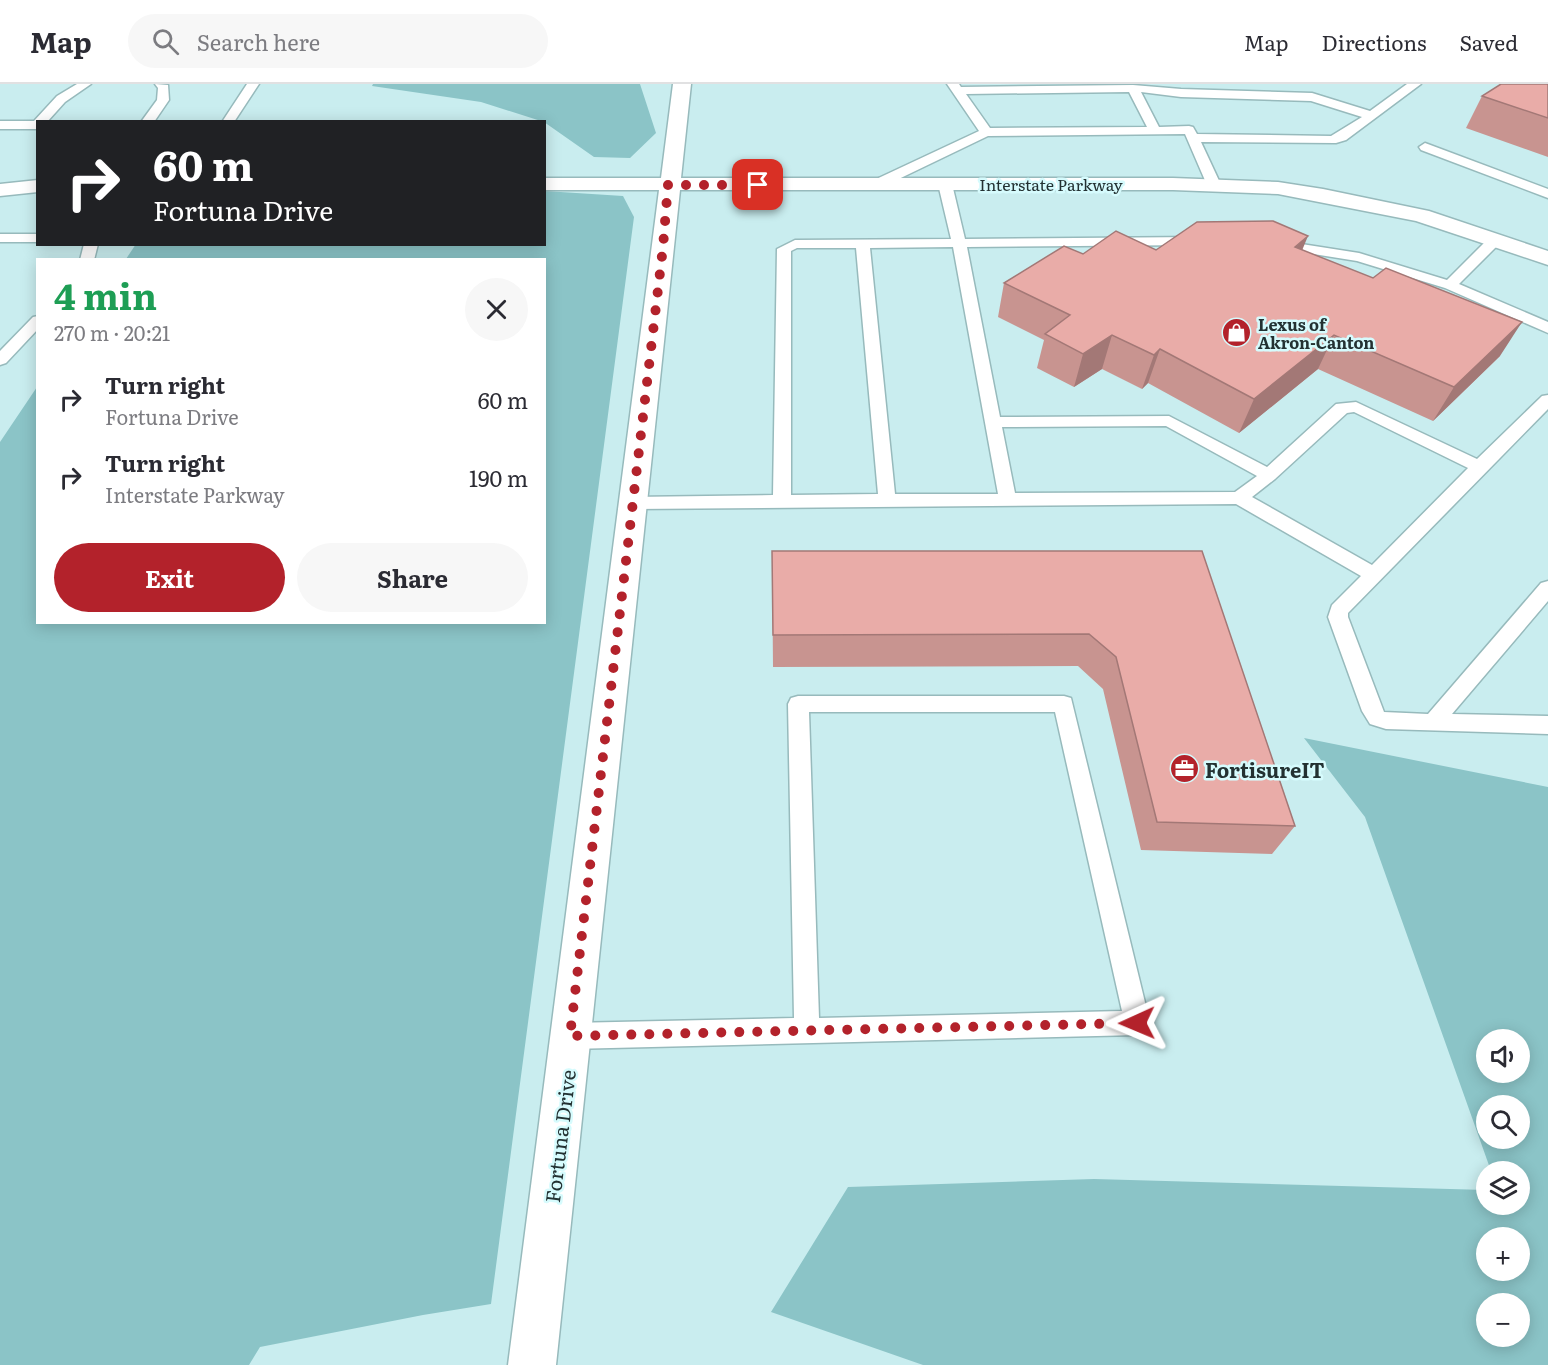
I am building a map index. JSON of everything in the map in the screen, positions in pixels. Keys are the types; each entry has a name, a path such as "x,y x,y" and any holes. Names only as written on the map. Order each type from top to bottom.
{"street":[{"name":"Fortuna Drive","path":"532,1365 663,247 668,185 682,84"},
{"path":"0,177 36,178"},
{"name":"Interstate Parkway","path":"546,184 1214,184 1278,188 1371,204 1421,216 1546,255"},
{"path":"0,190 36,186"}],"lane":[{"path":"42,120 61,99 86,84"},
{"path":"148,120 163,100 164,87 161,84"},
{"path":"229,120 253,84"},
{"path":"1192,138 1332,140 1342,137 1415,84"},
{"path":"955,87 1132,88 1181,93 1312,97 1372,116"},
{"path":"955,87 986,132"},
{"path":"1132,88 1155,130"},
{"path":"0,125 36,125"},
{"path":"875,184 986,132 1155,130 1189,130 1214,184"},
{"path":"1425,147 1548,194"},
{"path":"945,184 959,243 1008,501"},
{"path":"0,238 36,238"},
{"path":"1450,285 1496,239"},
{"path":"782,501 784,249 795,244 1207,241"},
{"path":"1257,242 1287,244 1359,257 1450,285 1548,328"},
{"path":"862,243 887,500"},
{"path":"0,360 36,322"},
{"path":"1548,400 1339,610 1338,617 1372,711 1377,718 1386,721 1548,725"},
{"path":"1239,498 1269,475 1342,408 1348,406 1356,407 1479,467"},
{"path":"993,422 1169,421 1269,475"},
{"path":"632,502 1239,498 1374,575"},
{"path":"1433,722 1548,588"},
{"path":"570,1036 1137,1023 1064,704 798,704 807,1030"}],"shaded area":[{"path":"373,84 640,84 656,133 630,158 594,157 546,123 546,120 538,120 481,102 372,86"},
{"path":"546,191 623,196 634,217 491,1304 260,1347 249,1365 0,1365 0,442 36,388 36,624 546,624 546,258 127,258 135,246 546,246"},
{"path":"1304,738 1548,787 1548,1365 923,1365 771,1312 848,1187 1094,1179 1476,1190 1476,1215 1530,1215 1530,1161 1487,1161 1483,1149 1530,1149 1530,1095 1476,1095 1476,1129 1365,817"}],"building":[{"path":"1501,84 1548,84 1548,118 1482,96"},
{"name":"Lexus of Akron-Canton","path":"1273,221 1308,236 1295,247 1373,278 1386,268 1522,322 1454,387 1334,335 1254,399 1160,349 1154,355 1112,335 1083,354 1045,334 1070,315 1004,283 1064,246 1083,254 1116,231 1156,250 1197,222"},
{"name":"FortisureIT","path":"772,551 1202,551 1295,826 1157,822 1116,657 1089,634 773,635"}],"place":[{"name":"Lexus of Akron-Canton","path":"1237,333"},
{"name":"FortisureIT","path":"1184,769"}],"route":[{"path":"758,185 668,185 663,247 570,1036 1137,1023"}]}
